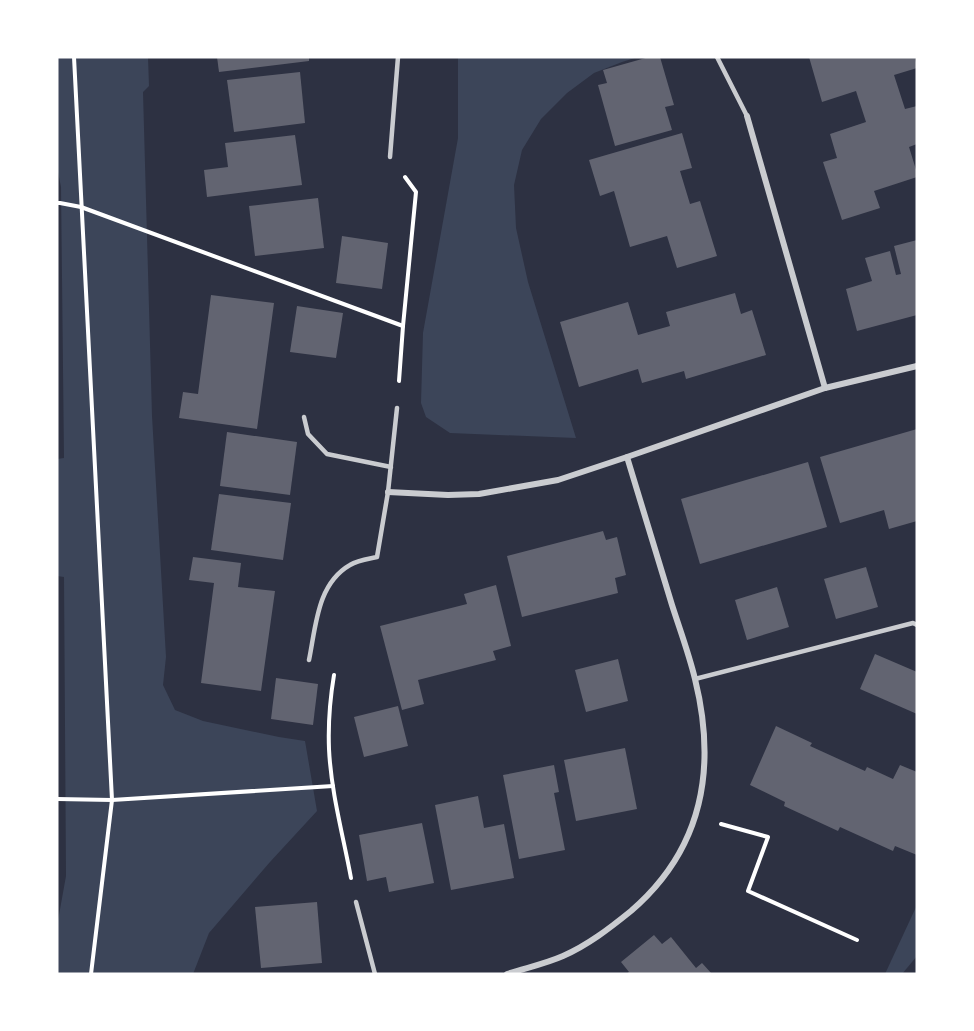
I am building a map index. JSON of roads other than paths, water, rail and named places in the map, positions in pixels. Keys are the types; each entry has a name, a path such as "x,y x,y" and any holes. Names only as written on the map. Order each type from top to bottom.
{"street":[{"path":"747,116 825,388"},
{"path":"388,492 479,494 558,480 825,388 917,366"},
{"path":"507,974 563,956 606,932 641,902 664,877 684,846 701,797 705,765 704,727 695,680 627,457"}],"lane":[{"path":"390,157 398,57"},
{"path":"717,57 747,116"},
{"path":"309,660 320,603 328,584 352,564 377,557 388,492 397,408"},
{"path":"304,417 308,434 327,454 391,467"},
{"path":"695,680 913,623 917,625"},
{"path":"356,902 375,974"}]}
